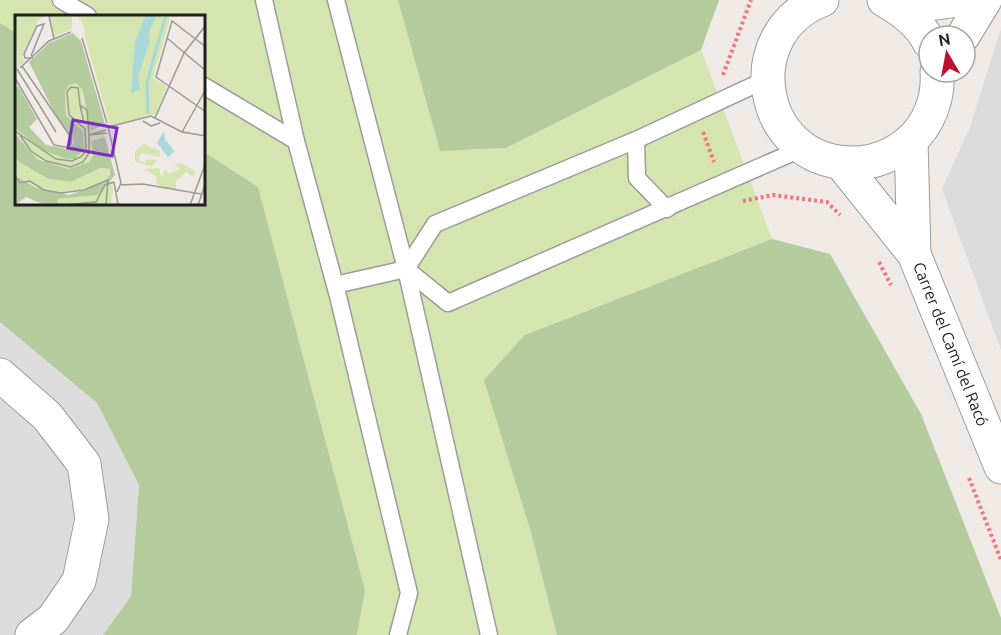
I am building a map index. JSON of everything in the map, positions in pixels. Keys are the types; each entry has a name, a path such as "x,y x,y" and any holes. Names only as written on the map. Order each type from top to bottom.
{"street":[{"path":"822,0 811,4 795,16 781,15 769,62 767,79 773,111 791,138 803,148 828,160 842,163 879,160 896,152 922,127 936,97 938,84"},
{"path":"891,4 959,0"},
{"path":"970,24 985,0"},
{"path":"891,4 917,25"},
{"name":"Carrer del Camí del Racó","path":"911,140 915,254"},
{"name":"Carrer del Camí del Racó","path":"842,163 915,254 1001,467"},
{"path":"0,375 47,416 84,464 92,519 79,581 53,619 32,635"}],"lane":[{"path":"61,0 86,15"},
{"path":"264,0 296,141 335,285 409,593 398,635"},
{"path":"336,0 406,269 489,635"},
{"path":"335,285 406,269 435,224 636,140 767,79"},
{"path":"206,87 296,141"},
{"path":"636,140 637,178 667,209"},
{"path":"406,269 448,303 803,148"}],"path":[{"path":"715,81 723,75 751,0"},
{"path":"695,112 730,204 773,195 827,202 843,218"},
{"path":"878,261 894,291"},
{"path":"969,476 1001,560"}],"shaded area":[{"path":"1001,29 1001,350 942,189 970,127"},
{"path":"0,322 97,403 139,485 131,596 103,635 0,635"}],"green space":[{"path":"0,0 398,0 440,151 506,148 701,50 772,239 525,335 530,529 557,635 357,635 365,590 258,187 206,153 206,15 15,15 15,32 0,23"},
{"path":"398,0 719,0 701,50 506,148 440,151"},
{"path":"0,23 15,32 15,206 206,206 206,153 258,187 365,590 357,635 103,635 131,596 139,485 97,403 0,322"},
{"path":"772,239 830,254 921,414 1001,618 1001,635 557,635 530,529 484,380 525,335"}]}
